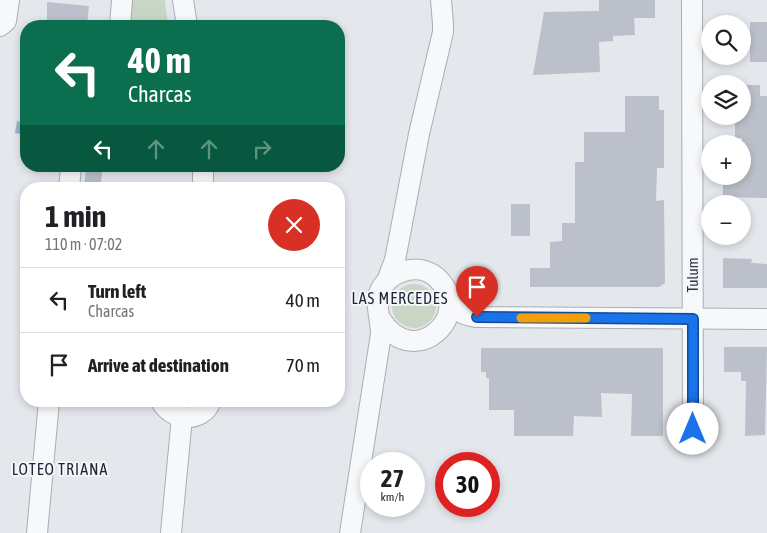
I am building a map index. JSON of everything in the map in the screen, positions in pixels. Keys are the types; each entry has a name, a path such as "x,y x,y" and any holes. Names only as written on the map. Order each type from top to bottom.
{"street":[{"path":"0,26 6,21 10,0"},
{"path":"120,20 122,0"},
{"path":"183,0 186,20"},
{"path":"387,281 393,268 397,250 419,134 442,32 441,0"},
{"name":"Tulum","path":"692,0 693,429"},
{"path":"397,250 402,262 413,269"},
{"path":"350,533 381,334 378,297 383,286 391,277 401,271 413,269 425,271 436,276 444,285 450,308 447,320 440,330"},
{"path":"448,296 457,310 471,316"},
{"path":"381,320 387,330 400,338 408,341 420,341 431,337 453,320 471,316 767,319"},
{"path":"377,358 385,346 400,338"},
{"path":"37,533 48,407"},
{"path":"165,407 169,412 191,418 202,413 206,407"},
{"path":"171,533 182,417"}],"green space":[{"path":"127,0 165,0 167,20 125,20"},
{"path":"418,284 430,290 435,297 435,315 430,322 423,327 410,328 402,325 395,318 392,302 395,294 402,287"}],"water":[{"path":"17,121 20,122 20,134 15,133"}],"building":[{"path":"599,0 655,0 655,18 634,18 635,35 613,36 613,41 599,42 600,72 533,75 544,12 599,11"},
{"path":"47,2 89,6 88,20 47,20"},
{"path":"751,22 767,22 767,62 751,62"},
{"path":"751,85 760,85 760,96 767,96 767,198 751,198 751,195 723,195 723,185 751,185 751,135 735,135 735,125 751,125"},
{"path":"625,96 659,96 659,110 664,110 664,168 657,168 656,201 664,200 665,283 659,287 530,287 530,268 550,268 550,242 562,241 562,223 575,223 575,162 584,162 584,132 625,132"},
{"path":"85,172 102,172 101,182 85,182"},
{"path":"511,204 530,204 530,236 511,236"},
{"path":"723,258 752,259 751,263 767,264 767,288 723,288"},
{"path":"724,347 767,347 765,435 745,436 746,381 741,381 741,372 724,372"},
{"path":"481,348 663,348 663,436 631,436 632,394 601,393 602,417 574,416 573,436 514,436 514,410 489,410 489,378 486,378 486,372 481,372"}],"slow traffic":[{"path":"521,318 586,318"}],"district":[{"name":"LAS MERCEDES","path":"400,298"},
{"name":"LOTEO TRIANA","path":"60,469"}],"route":[{"path":"477,317 693,319 693,429"}]}
